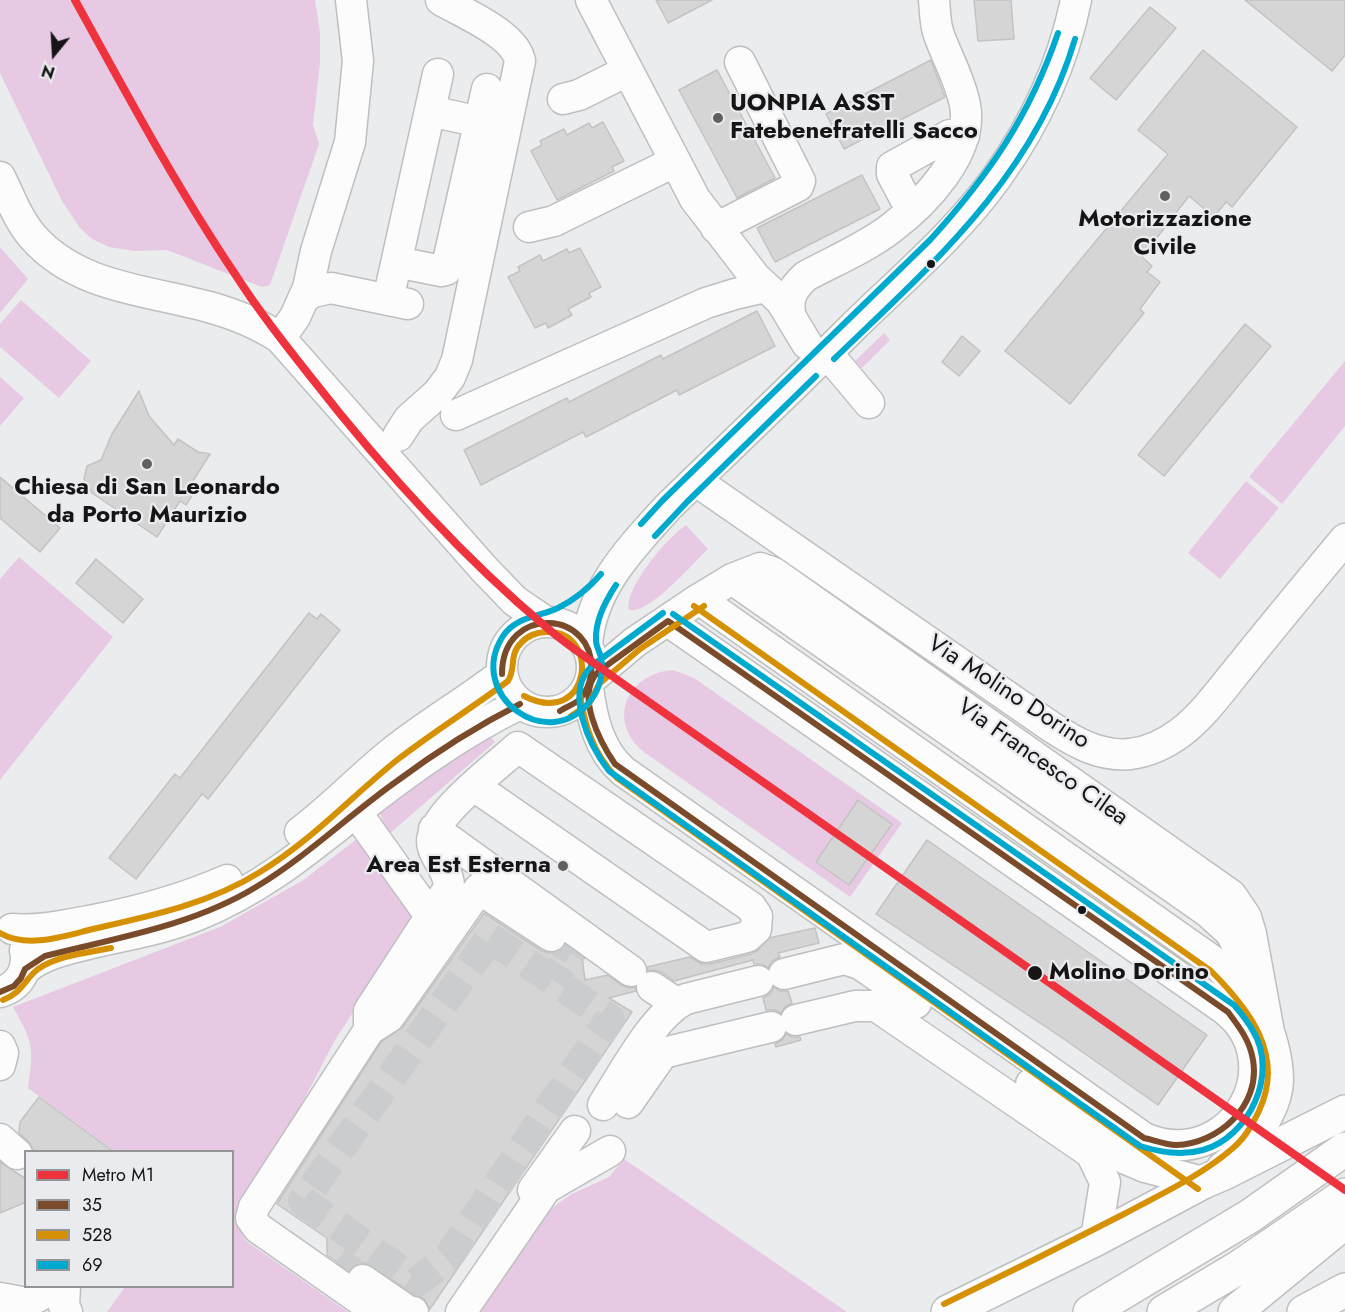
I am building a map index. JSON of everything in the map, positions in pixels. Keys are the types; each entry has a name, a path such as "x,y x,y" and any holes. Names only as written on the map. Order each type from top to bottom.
{"main road":[{"path":"948,1312 1345,1112"},
{"path":"1090,1312 1250,1216 1345,1149"},
{"path":"1164,1312 1238,1268 1345,1195"},
{"path":"1235,1312 1345,1222"},
{"path":"1304,1312 1345,1290"}],"street":[{"path":"280,338 295,317 305,297 316,251 344,165 352,125 358,61 351,0"},
{"path":"398,436 410,419 437,394 450,377 457,360 520,61 515,48 498,33 441,0"},
{"path":"591,0 695,199 765,287 776,295 817,348 868,403"},
{"path":"790,312 792,291 799,282 890,229 911,210 950,167 964,136 966,106 937,29 934,0"},
{"path":"587,645 590,620 605,585 646,531 696,481 817,348 939,243 997,177 1050,85 1076,0"},
{"path":"716,228 798,186 800,181 740,62"},
{"path":"563,99 579,95 627,71"},
{"path":"305,297 331,288 398,302 397,262 438,74"},
{"path":"397,262 446,270 487,89"},
{"path":"430,111 480,122"},
{"path":"911,210 892,174 892,167 950,135 964,136"},
{"path":"530,227 554,221 674,162"},
{"path":"0,177 26,228 46,250 66,264 116,286 209,307 233,315 280,338 515,601 547,622 562,624 574,630 587,645 592,660 590,683 592,716 610,758 623,771 1203,1182"},
{"path":"456,415 706,303 765,287"},
{"name":"Via Molino Dorino","path":"696,481 1058,731 1082,746 1114,754 1130,754 1148,750 1164,743 1197,718 1345,539"},
{"path":"485,570 502,609 507,633 505,660 509,692 520,704 536,711 553,713 562,711 582,698 590,683"},
{"name":"Via Francesco Cilea","path":"590,683 636,642 732,579 1221,923 1231,933 1242,953 1269,1032 1277,1065 1278,1083 1268,1113 1246,1148 1203,1182"},
{"path":"6,926 32,931 122,914 164,904 228,880 256,864 308,826 389,754 473,697 505,660 520,632 530,625 547,622 574,608 605,585"},
{"name":"Via Francesco Cilea","path":"699,599 1217,964 1238,987 1269,1032"},
{"path":"668,621 1230,1014 1242,1028 1252,1054 1253,1082 1242,1111 1220,1133 1194,1144 1170,1145 1155,1143 1141,1137"},
{"path":"25,969 39,958 58,951 160,927 196,916 255,888 284,869 396,781 479,726 520,704"},
{"path":"369,1030 369,1011 447,893 449,880 432,843 434,830 444,816 474,786 518,747 751,907 757,916 756,928 747,936 706,947 474,786"},
{"path":"356,812 431,917"},
{"path":"434,830 653,987 686,999 844,959 860,964 978,1045 1095,1130 1126,1159 1145,1167 1203,1182"},
{"path":"378,1312 258,1228 251,1218 254,1207 369,1030 389,1017 479,889 551,936"},
{"path":"0,992 14,986 25,969 24,945 6,926"},
{"path":"836,961 831,973 837,990 847,998 876,1006 1091,1153 1105,1182 1096,1239"},
{"path":"612,1110 658,1022 653,987"},
{"path":"612,1110 663,1053 855,1006 876,1006"},
{"path":"1220,1006 1269,1032"},
{"path":"0,1046 3,1053 0,1065"},
{"path":"461,1312 546,1188 610,1151 623,1137 624,1128 612,1110 596,1105 583,1111 575,1124 578,1141 593,1153 602,1154 610,1151"},
{"path":"447,1312 575,1131"},
{"path":"362,1279 408,1311 413,1312"},
{"path":"0,1298 27,1302 54,1288"},
{"path":"65,1288 64,1306 67,1312"}],"shaded area":[{"path":"0,0 315,0 320,32 320,63 313,125 319,144 270,285 262,287 167,250 135,251 109,247 92,239 80,228 62,201 0,73"},
{"path":"0,247 28,279 0,313"},
{"path":"21,300 91,361 59,398 0,347 0,324"},
{"path":"884,333 890,340 862,368 855,361"},
{"path":"1345,361 1345,426 1282,504 1249,477"},
{"path":"0,377 24,398 0,426"},
{"path":"1246,481 1279,508 1220,579 1188,553"},
{"path":"686,525 708,549 659,597 648,605 629,610 633,589 640,577 659,551"},
{"path":"19,557 113,637 0,780 0,579"},
{"path":"673,670 694,678 902,823 850,897 644,752 633,741 625,722 624,710 627,700 640,682 661,672"},
{"path":"488,733 495,742 388,835 377,805"},
{"path":"357,839 417,915 335,1040 292,1123 237,1209 236,1224 246,1241 348,1312 107,1312 124,1288 234,1288 234,1150 113,1150 28,1088 31,1063 30,1046 25,1029 13,1007 220,927 302,881"},
{"path":"624,1159 847,1312 478,1312 548,1211 570,1195 609,1177"}],"building":[{"path":"656,0 712,0 668,23"},
{"path":"974,0 1011,0 1014,39 978,41"},
{"path":"1245,0 1345,0 1345,55 1332,71"},
{"path":"1150,7 1176,28 1116,100 1090,78"},
{"path":"1203,50 1297,127 1232,207 1226,202 1214,217 1189,196 1142,257 1152,266 1147,272 1160,282 1140,309 1144,313 1070,404 1005,351 1168,154 1138,130"},
{"path":"931,60 945,97 844,149 826,114"},
{"name":"UONPIA ASST Fatebenefratelli Sacco","path":"717,70 775,178 737,198 679,90"},
{"path":"603,122 624,161 612,167 614,171 557,200 531,151 542,145 540,141 564,129 567,135 589,123 592,128"},
{"path":"862,175 880,209 775,262 757,228"},
{"path":"580,248 601,287 589,293 591,297 568,309 572,315 548,328 546,323 535,328 508,277 520,271 518,267 540,255 543,261 567,249 569,253"},
{"path":"757,311 775,346 679,395 677,390 586,437 583,432 481,485 464,450 567,398 569,402 661,355 663,359"},
{"path":"1245,324 1271,346 1164,476 1138,455"},
{"path":"962,336 980,351 959,376 942,362"},
{"name":"Chiesa di San Leonardo da Porto Maurizio","path":"139,391 149,416 174,445 178,439 198,452 210,454 193,481 199,485 186,505 180,501 157,537 92,493 84,479 87,466 101,460 112,434"},
{"path":"0,477 60,528 40,552 0,518"},
{"path":"96,559 143,599 123,623 76,583"},
{"path":"309,613 317,619 321,614 340,630 208,799 202,794 136,879 109,858 175,774 180,778"},
{"path":"858,800 892,824 849,885 816,862"},
{"path":"927,840 1207,1035 1158,1105 1061,1037 876,914"},
{"path":"484,913 542,951 558,952 566,945 582,957 585,980 608,975 621,985 629,988 635,987 636,991 609,998 632,1012 430,1309 424,1299 372,1266 365,1263 356,1264 349,1270 327,1255 327,1238 277,1204 381,1042 403,1027"},
{"path":"815,928 819,943 778,953 780,957 772,961 768,968 762,964 754,964 753,960 674,981 661,972 648,971 647,967 690,957 702,964 710,964 751,954 769,938"},
{"path":"774,987 780,991 788,991 792,1003 781,1013 766,1010 763,998 770,994"},
{"path":"786,1034 800,1037 801,1040 776,1047 775,1044"},
{"path":"39,1097 111,1150 33,1150 29,1142 19,1133 20,1122"},
{"path":"0,1162 24,1178 24,1203 0,1213"}],"tunnel":[{"path":"551,936 573,950 553,980"},
{"path":"490,938 610,1019 449,1256 417,1282 303,1201 490,938"},
{"path":"361,1279 349,1270 366,1246"}],"metro line":[{"name":"M1","path":"75,0 172,173 213,241 262,313 310,376 393,476 451,539 514,599 573,648 1345,1190"}],"transit line":[{"name":"69","path":"641,524 930,240 951,216 1005,144 1034,92 1058,33"},
{"name":"69","path":"834,359 943,252 977,214 1007,175 1034,133 1057,88 1075,39"},
{"name":"69","path":"655,536 816,376"},
{"name":"69","path":"601,574 570,601 551,611 521,621 503,636 494,658 495,679 503,697 517,711 535,720 554,722 574,716 591,700 602,674 601,657 596,642 597,626 605,604 616,585"},
{"name":"528","path":"694,606 1211,971 1239,1001 1266,1052 1268,1071 1266,1091 1259,1111 1241,1140 1221,1158 1166,1192 944,1304"},
{"name":"528","path":"571,716 589,704 599,684 640,649 704,606"},
{"name":"69","path":"663,613 593,665 584,676 580,689 582,718 594,747 609,771 1140,1146 1171,1152 1195,1152 1219,1143 1234,1132 1246,1118 1255,1102 1261,1084 1263,1066 1260,1048 1253,1031 1234,1005 673,614"},
{"name":"35","path":"668,621 1228,1012 1252,1053 1254,1077 1250,1093 1243,1107 1233,1119 1221,1130 1192,1143 1172,1145 1144,1138 615,764 592,718 589,704 592,680 599,671 668,621"},
{"name":"35","path":"502,674 506,651 517,635 532,626 549,623 566,627 580,637 589,652 591,674 580,699 560,711"},
{"name":"528","path":"0,933 22,940 58,938 179,908 241,883 279,860 314,833 397,760 508,681 517,647 526,638 543,632 564,635 576,646 581,660 581,676 575,690 564,700 546,703 524,696"},
{"name":"528","path":"579,689 590,737 601,758 617,778 1198,1189"},
{"name":"35","path":"0,992 14,986 25,969 45,956 126,937 180,921 206,912 256,887 292,863 379,794 427,760 472,730 520,704"},
{"name":"528","path":"3,1000 15,994 33,973 46,964 73,955 111,948"}],"place":[{"name":"UONPIA ASST Fatebenefratelli Sacco","path":"718,118"},
{"name":"Motorizzazione Civile","path":"1165,196"},
{"name":"Chiesa di San Leonardo da Porto Maurizio","path":"147,464"},
{"name":"Area Est Esterna","path":"563,866"},
{"name":"Molino Dorino","path":"1035,973"}]}
